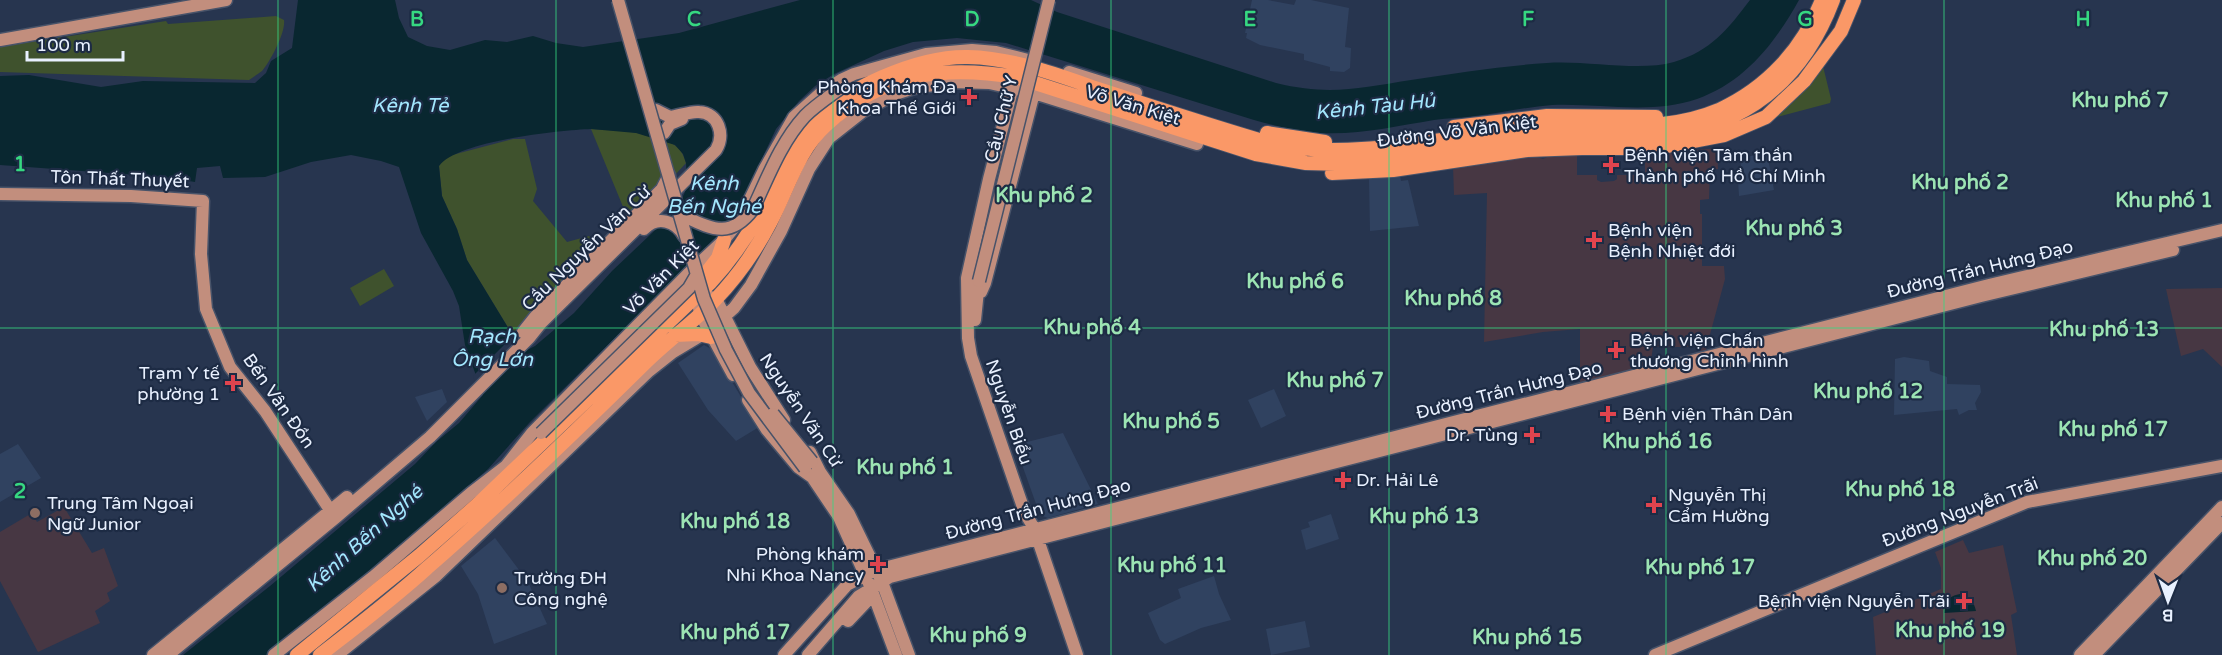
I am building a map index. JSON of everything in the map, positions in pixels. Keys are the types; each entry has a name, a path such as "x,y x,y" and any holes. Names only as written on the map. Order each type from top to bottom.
{"highway":[{"name":"Đường Võ Văn Kiệt","path":"1719,118 1730,96 1757,77 1777,58 1795,34 1813,0"},
{"name":"Đường Võ Văn Kiệt","path":"1197,144 1280,167 1339,173 1393,170 1527,150 1656,148 1719,118 1784,64 1810,24 1822,0"},
{"name":"Đường Võ Văn Kiệt","path":"1038,77 1256,154 1326,165 1412,156 1528,139 1659,138 1678,135 1761,100 1787,79 1821,29 1833,0"},
{"name":"Đường Võ Văn Kiệt","path":"1171,113 1269,143 1325,150 1368,149 1463,135 1548,126 1657,126 1689,119 1766,117 1804,81 1841,31 1854,0"},
{"name":"Võ Văn Kiệt","path":"297,655 419,556 505,479 521,456 698,295 733,258 745,241 780,176 790,152 809,126 829,106 849,93 928,61 966,57 995,59 1017,71 1171,113"},
{"path":"842,87 895,68 907,68"},
{"name":"Võ Văn Kiệt","path":"320,655 405,587 471,530 675,335 716,299 770,224 806,148 825,125 862,99 896,81 912,76 940,72 1017,71"},
{"name":"Đường Võ Văn Kiệt","path":"1136,93 1261,132 1321,142 1341,142 1519,118 1572,116 1653,118 1682,113 1719,118"},
{"path":"698,295 699,284 718,258 724,240"},
{"path":"685,307 691,307 698,317"},
{"path":"675,335 708,334"}],"main road":[{"path":"0,40 226,0"},
{"name":"Cầu Nguyễn Văn Cừ","path":"618,0 669,175 684,236 715,326 749,393 812,470"},
{"name":"Cầu Nguyễn Văn Cừ","path":"624,0 686,217 719,318 754,387 812,470"},
{"name":"Cầu Chữ Y","path":"976,280 1042,0"},
{"name":"Cầu Chữ Y","path":"976,280 1049,0"},
{"name":"Võ Văn Kiệt","path":"274,655 373,577 471,493 521,456 532,433 724,240 740,220 764,170 794,117 822,92 854,74 896,61 952,51 996,52 1017,71 1038,77 1136,93"},
{"name":"Nguyễn Biểu","path":"1017,71 988,179 967,278 978,357 1032,511 1035,533 1077,655"},
{"name":"Võ Văn Kiệt","path":"337,655 436,576 649,371 673,352 708,334 724,318 743,298 751,285 787,220 809,169 829,138 841,127 876,104 914,88 1017,71"},
{"path":"686,217 705,226 723,230 732,228 747,217 792,132 807,115 842,87 854,74"},
{"name":"Nguyễn Biểu","path":"972,303 985,283 1038,77"},
{"name":"Võ Văn Kiệt","path":"1038,77 1197,144"},
{"name":"Cầu Nguyễn Văn Cừ","path":"523,338 716,150 721,138 719,126 715,120 704,113 696,112 670,117 656,110"},
{"name":"Cầu Nguyễn Văn Cừ","path":"664,134 674,122 696,116 706,117 717,130 717,140 713,148 682,182"},
{"path":"1002,130 1024,135"},
{"path":"168,655 428,434 523,338 535,317 660,192 669,175"},
{"name":"Tôn Thất Thuyết","path":"0,194 149,197 203,201"},
{"name":"Bến Vân Đồn","path":"203,201 201,254 206,309 230,367 265,411 333,514"},
{"path":"523,338 544,328 648,225 660,221 670,222 678,226 684,236"},
{"name":"Đường Trần Hưng Đạo","path":"871,572 1435,432 2222,230"},
{"name":"Đường Trần Hưng Đạo","path":"2124,257 2222,238"},
{"path":"521,456 689,288 696,276"},
{"name":"Nguyễn Biểu","path":"972,303 976,280"},
{"path":"671,292 716,299"},
{"name":"Nguyễn Văn Cừ","path":"698,295 698,317 767,430 798,466 812,470"},
{"name":"Nguyễn Văn Cừ","path":"716,299 738,345 773,405 813,456 812,470 871,572 909,655"},
{"path":"721,354 727,347 738,345"},
{"name":"Đường Nguyễn Trãi","path":"1655,655 2027,502 2222,466"},
{"name":"Võ Văn Kiệt","path":"285,655 349,605 471,501 505,479"},
{"path":"2094,655 2140,599 2222,507"},
{"path":"153,655 333,514"},
{"path":"2080,655 2222,523"},
{"name":"Đường Trần Hưng Đạo","path":"851,599 890,576 1035,533"},
{"path":"820,648 871,572"},
{"path":"788,655 819,622 847,585 871,572"},
{"path":"808,655 820,648 866,602 877,585"},
{"path":"877,585 896,655"},
{"path":"819,622 851,599"}],"shaded area":[{"path":"1252,0 1268,0 1294,5 1296,0 1311,0 1349,8 1345,47 1351,48 1350,68 1344,72 1330,71 1330,67 1304,60 1304,54 1260,45 1246,38"},
{"name":"Bệnh viện Bệnh Nhiệt đới","path":"1717,148 1718,169 1710,169 1709,199 1700,200 1702,266 1724,266 1725,279 1705,353 1701,354 1700,347 1653,347 1650,367 1580,384 1580,329 1543,332 1484,342 1487,193 1454,195 1453,166 1530,155 1543,159 1554,154 1577,155 1577,175 1597,175 1597,180 1601,182 1614,181 1617,175 1636,175 1636,178 1645,178 1645,155"},
{"path":"1767,153 1774,190 1739,196 1738,179 1742,174 1740,158"},
{"path":"1400,175 1401,181 1408,180 1419,226 1370,231 1369,178"},
{"path":"2222,288 2222,367 2203,349 2181,356 2166,289"},
{"path":"704,345 713,350 759,427 736,441 708,410 678,363"},
{"path":"1904,357 1929,361 1930,371 1947,377 1947,384 1980,385 1981,392 1975,403 1977,410 1969,410 1959,415 1957,409 1894,415 1895,359"},
{"path":"442,389 447,402 427,421 415,397"},
{"path":"1274,389 1286,416 1261,428 1248,400"},
{"path":"1063,433 1098,504 1048,518 1040,515 1015,445"},
{"path":"18,444 41,478 0,502 0,454"},
{"path":"64,507 92,553 104,548 118,586 107,593 110,601 95,611 100,623 38,652 0,581 0,532 32,513 37,522"},
{"path":"1331,514 1339,539 1306,550 1301,530 1310,527 1308,522"},
{"name":"Trường ĐH Công nghệ","path":"495,538 528,582 547,624 494,644 478,594 461,566"},
{"name":"Bệnh viện Nguyễn Trãi","path":"1963,540 1969,553 2003,545 2017,612 2011,615 2017,655 1876,655 1873,617 1941,589 1941,568 1935,552"},
{"path":"1214,576 1219,594 1231,620 1201,628 1165,644 1160,640 1148,613 1181,598 1178,589"},
{"path":"1305,621 1310,647 1271,655 1266,629"}],"green space":[{"path":"276,16 284,20 280,39 262,71 249,80 0,72 0,47 166,21 168,24"},
{"path":"1822,62 1830,103 1769,119"},
{"path":"591,129 636,133 660,138 682,152 686,163 629,225 626,214"},
{"path":"513,139 525,139 537,189 533,201 567,242 589,236 602,247 517,338 510,331 467,260 457,229 442,196 439,166 444,159 452,155"},
{"path":"384,269 394,286 360,306 350,288"}],"water":[{"path":"298,0 395,0 399,18 408,37 427,46 450,50 485,40 507,42 533,36 556,43 583,47 679,33 800,0 1031,0 1057,12 1276,83 1329,90 1376,86 1530,64 1660,65 1687,57 1709,45 1718,38 1750,0 1799,0 1769,46 1744,72 1714,92 1697,99 1679,104 1643,107 1552,105 1349,133 1295,130 1254,120 1006,43 957,38 913,42 884,51 834,74 815,86 799,101 776,129 738,209 720,234 530,422 488,469 390,555 269,655 183,655 270,586 415,464 459,423 483,395 465,345 459,306 421,233 399,167 351,155 311,162 265,177 223,178 220,166 197,168 195,182 164,177 0,165 0,76 29,75 101,87 143,81 255,83 266,73 271,61 292,48","holes":["591,129 636,133 675,145 683,154 687,183 680,202 670,216 612,271 574,313 535,346 523,352 467,260 457,229 442,196 439,166 449,157 466,150 510,138"]},
{"path":"1960,594 1971,600 1976,611 1944,613 1948,600"}],"pier":[{"path":"514,335 523,347 478,391 473,376"}],"place":[{"name":"Phòng Khám Đa Khoa Thế Giới","path":"969,97"},
{"name":"Bệnh viện Tâm thần Thành phố Hồ Chí Minh","path":"1611,165"},
{"name":"Bệnh viện Bệnh Nhiệt đới","path":"1594,240"},
{"name":"Bệnh viện Chấn thương Chỉnh hình","path":"1616,350"},
{"name":"Trạm Y tế phường 1","path":"233,383"},
{"name":"Bệnh viện Thân Dân","path":"1608,414"},
{"name":"Dr. Tùng","path":"1532,435"},
{"name":"Dr. Hải Lê","path":"1343,480"},
{"name":"Nguyễn Thị Cẩm Hường","path":"1654,505"},
{"name":"Trung Tâm Ngoại Ngữ Junior","path":"35,513"},
{"name":"Phòng khám Nhi Khoa Nancy","path":"878,564"},
{"name":"Trường ĐH Công nghệ","path":"502,588"},
{"name":"Bệnh viện Nguyễn Trãi","path":"1964,601"}],"district":[{"name":"Khu phố 7","path":"2120,100"},
{"name":"Khu phố 2","path":"1960,182"},
{"name":"Khu phố 2","path":"1044,195"},
{"name":"Khu phố 1","path":"2164,200"},
{"name":"Khu phố 3","path":"1794,228"},
{"name":"Khu phố 6","path":"1295,281"},
{"name":"Khu phố 8","path":"1453,298"},
{"name":"Khu phố 4","path":"1092,327"},
{"name":"Khu phố 13","path":"2104,329"},
{"name":"Khu phố 7","path":"1335,380"},
{"name":"Khu phố 12","path":"1868,391"},
{"name":"Khu phố 5","path":"1171,421"},
{"name":"Khu phố 17","path":"2113,429"},
{"name":"Khu phố 16","path":"1657,441"},
{"name":"Khu phố 1","path":"905,467"},
{"name":"Khu phố 18","path":"1900,489"},
{"name":"Khu phố 13","path":"1424,516"},
{"name":"Khu phố 18","path":"735,521"},
{"name":"Khu phố 20","path":"2092,558"},
{"name":"Khu phố 11","path":"1172,565"},
{"name":"Khu phố 17","path":"1700,567"},
{"name":"Khu phố 19","path":"1950,630"},
{"name":"Khu phố 17","path":"735,632"},
{"name":"Khu phố 9","path":"978,635"},
{"name":"Khu phố 15","path":"1527,637"}],"water label":[{"name":"Kênh Tẻ","path":"410,105"},
{"name":"Kênh Tàu Hủ","path":"1375,106"},
{"name":"Kênh Bến Nghé","path":"714,194"},
{"name":"Rạch Ông Lớn","path":"492,348"},
{"name":"Kênh Bến Nghé","path":"364,538"}]}
